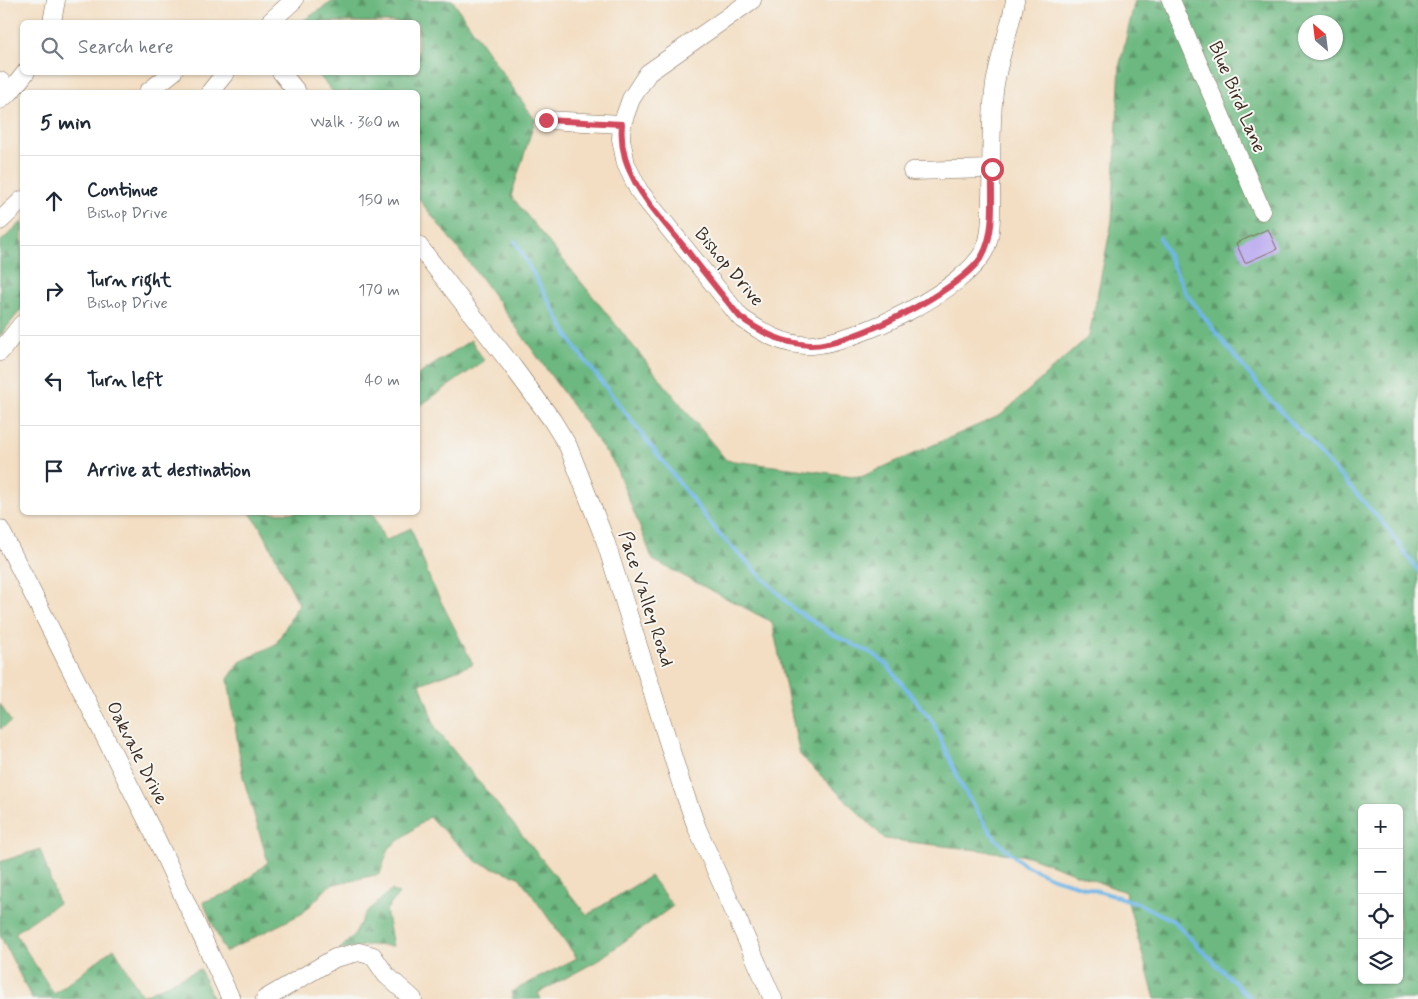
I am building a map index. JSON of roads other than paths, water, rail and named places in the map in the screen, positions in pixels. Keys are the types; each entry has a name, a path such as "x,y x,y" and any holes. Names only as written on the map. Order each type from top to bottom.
{"street":[{"path":"52,20 56,0"},
{"path":"272,20 294,0"},
{"name":"Bishop Drive","path":"752,0 648,74 631,99 622,124 621,139 626,164 639,191 740,317 760,332 776,338 811,345 844,339 869,329 941,293 965,275 981,258 987,246 991,216 994,91 1015,0"},
{"name":"Blue Bird Lane","path":"1171,0 1262,211"},
{"path":"4,91 23,75"},
{"path":"151,90 169,75"},
{"path":"212,90 224,75"},
{"path":"283,75 295,90"},
{"path":"546,120 622,124"},
{"path":"912,170 992,169"},
{"path":"0,221 20,202"},
{"name":"Pace Valley Road","path":"420,248 518,375 568,446 605,540 681,784 697,828 773,999"},
{"path":"0,352 20,327"},
{"name":"Oakvale Drive","path":"0,528 157,840 230,999"},
{"path":"265,999 335,958 359,952 373,956 386,975 412,999"}],"waterway":[{"path":"1160,238 1185,292 1224,343 1267,396 1385,525 1418,571"},
{"path":"515,241 574,346 718,533 795,610 834,635 875,655 887,665 933,722 962,787 990,832 1003,847 1025,865 1053,878 1135,902 1172,920 1251,999"}]}
